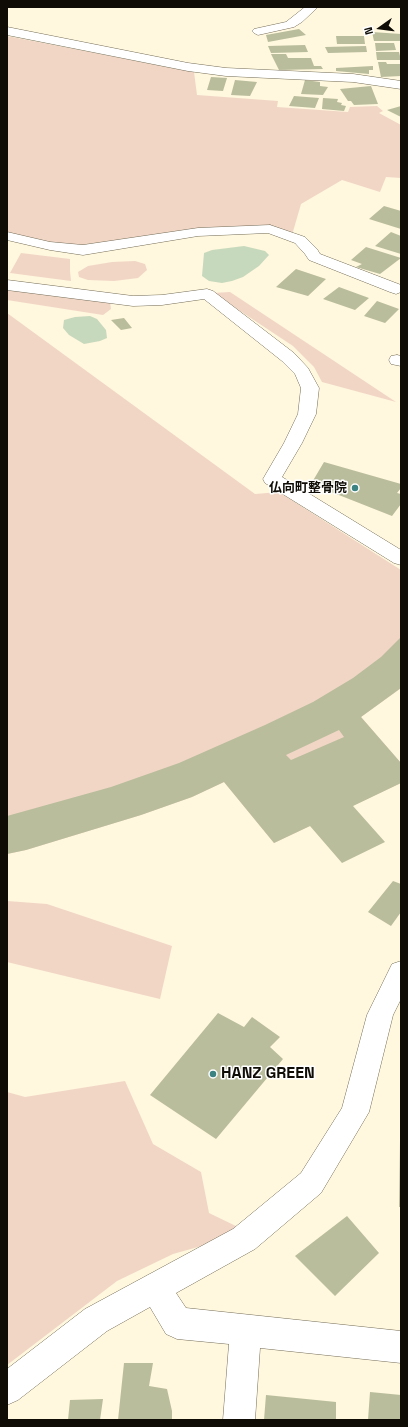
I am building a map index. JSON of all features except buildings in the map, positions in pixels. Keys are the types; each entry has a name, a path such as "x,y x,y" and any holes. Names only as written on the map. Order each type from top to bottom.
{"street":[{"path":"258,30 290,25 312,7"},
{"path":"7,31 188,67 226,72 353,78 401,85"},
{"path":"7,236 50,246 83,250 198,232 270,229 300,240 312,252 314,257 399,288"},
{"path":"7,285 133,301 162,300 207,294 288,357 302,372 310,388 307,414 293,443 272,479 401,559"},
{"path":"7,1389 96,1320 244,1239 311,1183 355,1112 380,1015 401,972"},
{"path":"156,1288 177,1323 401,1347"},
{"path":"239,1420 246,1330"}],"shaded area":[{"path":"7,36 194,72 197,95 278,101 277,107 348,112 350,107 377,106 383,111 379,113 401,125 401,178 386,177 380,192 342,180 301,204 292,235 270,228 83,249 7,235"},
{"path":"244,246 265,251 269,255 259,266 243,277 232,281 222,283 209,281 202,276 204,253 212,250"},
{"path":"21,253 70,259 71,281 10,273"},
{"path":"135,261 145,264 147,270 138,278 114,281 88,280 79,277 78,272 88,266 112,262"},
{"path":"7,289 110,302 111,309 103,315 7,300"},
{"path":"230,292 396,402 322,382 314,367 293,346 213,293"},
{"path":"7,313 255,494 279,492 401,570 401,688 361,717 401,763 401,783 274,843 224,782 192,797 141,815 26,850 7,854"},
{"path":"90,316 97,319 106,330 107,338 84,344 69,335 63,328 64,320 75,317"},
{"path":"7,901 47,904 172,946 160,999 7,962"},
{"path":"125,1081 153,1144 201,1172 209,1213 240,1228 205,1245 173,1254 117,1281 7,1365 7,1092 25,1097"}],"place":[{"name":"仏向町整骨院","path":"355,488"},
{"name":"HANZ GREEN","path":"213,1074"}]}
